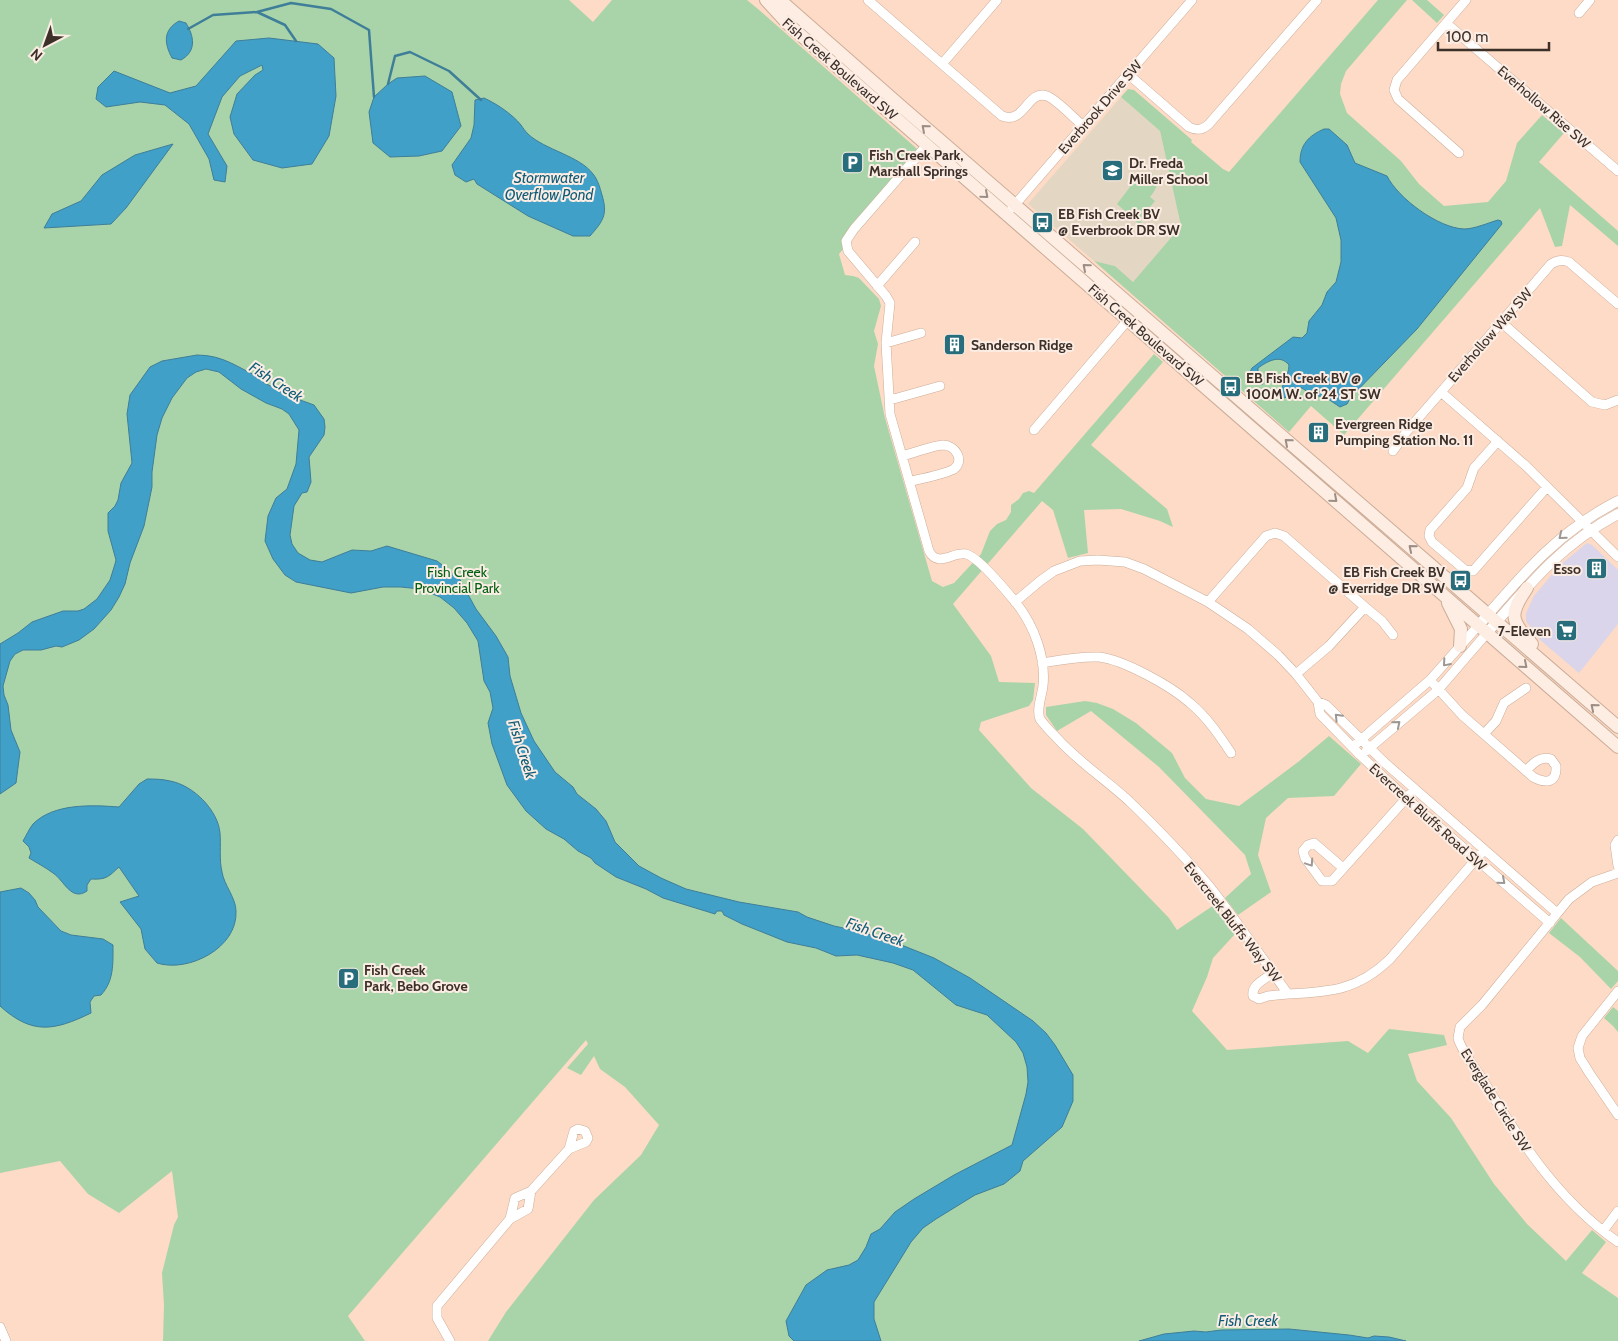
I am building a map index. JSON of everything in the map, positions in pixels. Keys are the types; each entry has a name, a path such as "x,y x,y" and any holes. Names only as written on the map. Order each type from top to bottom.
{"main road":[{"name":"Fish Creek Boulevard SW","path":"766,0 784,20 927,145 1010,210 1246,414 1445,597 1618,747"},
{"name":"Fish Creek Boulevard SW","path":"780,0 1128,320 1246,414 1493,618 1618,727"},
{"path":"1527,588 1514,610 1518,627 1570,686"},
{"path":"1445,597 1461,629 1460,646"}],"street":[{"path":"942,64 997,0"},
{"name":"Everbrook Drive SW","path":"1010,210 1192,0"},
{"path":"1128,74 1189,127 1196,130 1204,128 1210,124 1317,0"},
{"path":"1460,153 1398,99 1394,90 1397,80 1466,0"},
{"path":"1578,13 1590,0"},
{"path":"873,1 1002,116 1011,118 1016,116 1032,99 1044,95 1052,98 1083,126"},
{"name":"Everhollow Rise SW","path":"1446,23 1618,171"},
{"path":"902,456 942,445 950,446 958,456 957,465 951,470 909,482 890,414 886,342 890,303 848,251 846,241 854,229 927,145"},
{"path":"877,286 915,242"},
{"name":"Everhollow Way SW","path":"1618,304 1572,264 1564,260 1551,264 1441,392 1498,441 1618,557"},
{"path":"1034,430 1128,320"},
{"path":"1501,322 1592,402 1598,405 1605,405 1618,400"},
{"path":"886,342 921,333"},
{"path":"890,400 940,386"},
{"path":"1393,451 1407,430 1441,392"},
{"path":"1498,441 1474,468 1467,488 1430,530 1428,536 1432,542 1465,570 1473,571 1547,487"},
{"name":"Evercreek Bluffs Way SW","path":"909,482 930,554 935,558 942,559 962,554 969,555 982,564 1015,602 1031,627 1042,663 1043,683 1038,711 1042,721 1072,754 1129,802 1189,863 1209,886 1288,994 1347,987 1375,973 1390,959 1484,850"},
{"path":"1493,618 1534,562 1564,534 1618,501"},
{"path":"1360,756 1438,690 1482,630 1527,588 1561,552 1590,530 1618,514"},
{"path":"1208,602 1263,538 1275,533 1284,536 1382,621 1393,635"},
{"name":"Evercreek Bluffs Road SW","path":"1015,602 1054,571 1080,561 1098,560 1120,561 1144,569 1208,602 1254,634 1278,655 1318,702 1320,714 1360,756 1550,923"},
{"path":"1296,674 1329,646 1366,607"},
{"path":"1352,748 1430,680 1460,646 1482,630"},
{"path":"1042,663 1099,657 1130,665 1191,703 1217,731 1231,753"},
{"path":"1430,680 1462,715 1526,771"},
{"path":"1484,734 1496,721 1504,703 1526,688"},
{"name":"Evercreek Bluffs Road SW","path":"1318,702 1326,705 1360,740 1414,789 1557,913"},
{"path":"1343,868 1314,843 1308,845 1303,852 1305,858 1322,882 1332,880 1343,868 1414,789"},
{"path":"1618,840 1615,846 1618,866"},
{"name":"Everglade Circle SW","path":"1618,873 1592,882 1569,899 1482,1004 1460,1027 1458,1038 1494,1100 1537,1164 1575,1206 1618,1242"},
{"path":"1273,973 1254,988 1253,996 1259,999 1288,994"},
{"path":"1618,991 1582,1036 1578,1048 1580,1058 1618,1115"},
{"path":"510,1219 515,1198 531,1191 570,1149"},
{"path":"450,1341 437,1318 437,1306 510,1219 528,1209 531,1191"},
{"path":"1603,1231 1618,1211"},
{"path":"0,1328 6,1341"}],"shaded area":[{"name":"Dr. Freda Miller School","path":"1121,97 1160,131 1181,226 1133,282 1115,266 1094,261 1028,204"},
{"path":"1587,543 1592,545 1618,570 1618,624 1579,673 1540,640 1526,621 1526,613 1534,596 1560,565"}],"green space":[{"name":"Fish Creek Provincial Park","path":"0,0 569,0 593,22 612,0 747,0 758,9 924,155 839,254 845,275 859,278 879,299 881,306 874,331 878,344 874,366 885,418 932,581 943,587 954,583 981,554 990,531 997,524 1006,520 1011,512 1011,505 1023,493 1029,491 1034,493 1154,354 1163,362 1091,445 1167,509 1173,527 1121,509 1084,510 1088,553 1068,558 1053,510 1042,501 953,604 991,656 999,682 1035,683 1033,700 1029,706 981,722 979,730 1031,788 1083,829 1169,918 1177,930 1214,905 1235,934 1213,958 1192,1011 1227,1050 1348,1041 1368,1053 1389,1029 1444,1035 1447,1045 1408,1054 1417,1081 1451,1118 1494,1184 1527,1224 1566,1261 1592,1230 1606,1242 1582,1273 1618,1298 1618,1341 488,1341 506,1312 594,1200 641,1155 659,1125 625,1087 600,1069 594,1056 581,1075 567,1068 588,1044 586,1040 348,1316 365,1341 163,1341 164,1305 162,1273 174,1225 178,1217 172,1171 119,1213 88,1194 60,1161 0,1173"},
{"path":"1378,0 1407,0 1346,71 1341,84 1340,94 1347,113 1401,161 1419,184 1444,206 1488,202 1506,181 1517,143 1542,115 1564,133 1539,162 1618,231 1618,246 1570,205 1562,246 1555,247 1540,208 1344,435 1311,406 1289,432 1094,261 1115,266 1133,282 1181,226 1160,131 1121,97 1128,89 1134,90 1192,140 1191,142 1229,172"},
{"path":"1412,0 1427,0 1444,15 1437,23"},
{"path":"1145,172 1156,176 1157,182 1155,190 1150,197 1155,201 1139,220 1149,229 1147,231 1117,204 1133,183 1137,183 1139,176"},
{"path":"1085,701 1113,709 1136,723 1172,753 1185,778 1206,799 1239,806 1329,736 1361,764 1334,796 1288,798 1266,818 1258,855 1271,892 1238,915 1225,898 1251,874 1245,855 1159,767 1091,711 1057,731 1046,715 1046,707"},
{"path":"1561,918 1618,971 1618,981 1611,989 1580,957 1549,933"},
{"path":"1613,1007 1618,1011 1618,1032 1604,1018"}],"water":[{"path":"179,21 186,23 192,38 190,52 181,60 172,58 166,42 170,28"},
{"path":"269,38 318,44 334,58 336,96 329,136 312,164 282,168 253,160 234,134 230,117 237,94 255,75 263,70 262,65 240,76 222,97 208,134 227,166 225,182 214,180 209,159 189,124 165,105 140,102 106,107 96,99 98,87 114,71 170,93 196,86 236,41"},
{"path":"425,76 452,92 461,126 442,151 419,156 390,157 373,143 369,112 374,97 397,78"},
{"name":"Stormwater Overflow Pond","path":"484,98 509,113 535,140 580,162 593,174 598,181 604,202 604,213 601,222 590,236 573,236 528,216 477,184 474,179 466,182 455,175 452,165 471,138 474,125 475,100"},
{"path":"1324,129 1329,129 1347,145 1355,163 1387,176 1392,185 1409,202 1431,218 1464,229 1498,220 1502,224 1417,329 1351,397 1347,404 1340,407 1325,397 1312,395 1302,388 1292,391 1285,398 1282,397 1281,393 1289,365 1282,360 1270,361 1258,368 1258,374 1263,384 1251,383 1247,378 1252,368 1293,337 1302,338 1307,333 1309,321 1322,305 1327,292 1336,282 1341,262 1341,240 1336,218 1300,162 1303,146 1309,138"},
{"path":"173,144 126,208 111,224 44,228 52,214 81,201 102,175 135,155"},
{"name":"Fish Creek","path":"197,355 223,360 261,378 263,382 289,396 314,405 324,419 325,427 324,435 309,457 311,482 307,492 302,493 294,506 290,535 292,544 298,553 310,560 322,562 352,550 371,551 387,546 437,561 459,578 476,609 496,636 508,657 510,676 521,713 534,741 555,772 573,787 577,794 596,809 606,821 615,842 639,866 686,889 739,902 798,912 807,917 834,926 862,932 934,958 970,978 1033,1021 1055,1045 1073,1075 1073,1101 1062,1127 1023,1161 1020,1171 1004,1184 975,1195 936,1219 923,1228 911,1242 874,1302 874,1319 881,1341 794,1341 789,1336 786,1321 806,1285 827,1270 849,1265 858,1260 871,1234 880,1229 895,1212 954,1175 1012,1145 1028,1082 1027,1067 1023,1053 1016,1042 987,1015 956,1005 913,970 893,963 857,955 836,956 816,948 787,942 742,924 724,915 722,911 717,911 715,914 663,898 616,877 564,839 546,829 526,811 507,785 492,744 488,723 493,708 490,692 484,681 478,641 467,623 454,608 440,597 420,589 383,587 351,593 296,582 285,575 273,559 265,541 268,516 276,498 287,489 296,464 299,430 289,414 282,409 266,403 241,389 219,372 206,369 196,372 187,378 172,398 162,418 157,435 152,487 144,526 130,563 125,584 111,610 94,629 79,640 62,647 23,650 15,654 10,661 3,686 8,705 11,730 20,752 16,783 0,794 0,644 32,622 63,611 84,609 97,599 110,580 116,560 108,531 108,513 118,500 121,483 132,463 127,414 130,395 150,367 162,361"},
{"path":"147,779 179,783 195,793 209,807 218,824 223,877 232,896 236,911 234,924 229,936 220,946 209,955 196,961 169,965 157,963 145,949 141,929 120,902 139,896 119,867 107,877 91,879 87,885 87,891 76,894 68,889 57,876 29,858 31,853 29,847 23,841 33,824 51,812 85,806 119,807 139,784"},
{"path":"21,888 29,893 38,907 61,931 71,935 103,939 113,945 111,978 101,995 94,996 90,1002 91,1013 66,1024 44,1027 33,1026 23,1022 0,1006 0,892"},
{"path":"1289,1329 1368,1338 1374,1336 1389,1337 1406,1341 1139,1341 1164,1334 1194,1331"}],"waterway":[{"path":"257,12 291,3 331,9 369,30 374,97"},
{"path":"188,29 213,15 257,12 285,25 296,41"},
{"path":"388,84 395,56 410,52 449,71 481,100"}],"place":[{"name":"Fish Creek Park, Marshall Springs","path":"853,163"},
{"name":"Dr. Freda Miller School","path":"1113,171"},
{"name":"EB Fish Creek BV @ Everbrook DR SW","path":"1042,222"},
{"name":"Sanderson Ridge","path":"955,345"},
{"name":"EB Fish Creek BV @ 100M W. of 24 ST SW","path":"1230,386"},
{"name":"Evergreen Ridge Pumping Station No. 11","path":"1319,432"},
{"name":"Esso","path":"1597,569"},
{"name":"EB Fish Creek BV @ Everridge DR SW","path":"1461,580"},
{"name":"7-Eleven","path":"1567,631"},
{"name":"Fish Creek Park, Bebo Grove","path":"348,978"}]}
